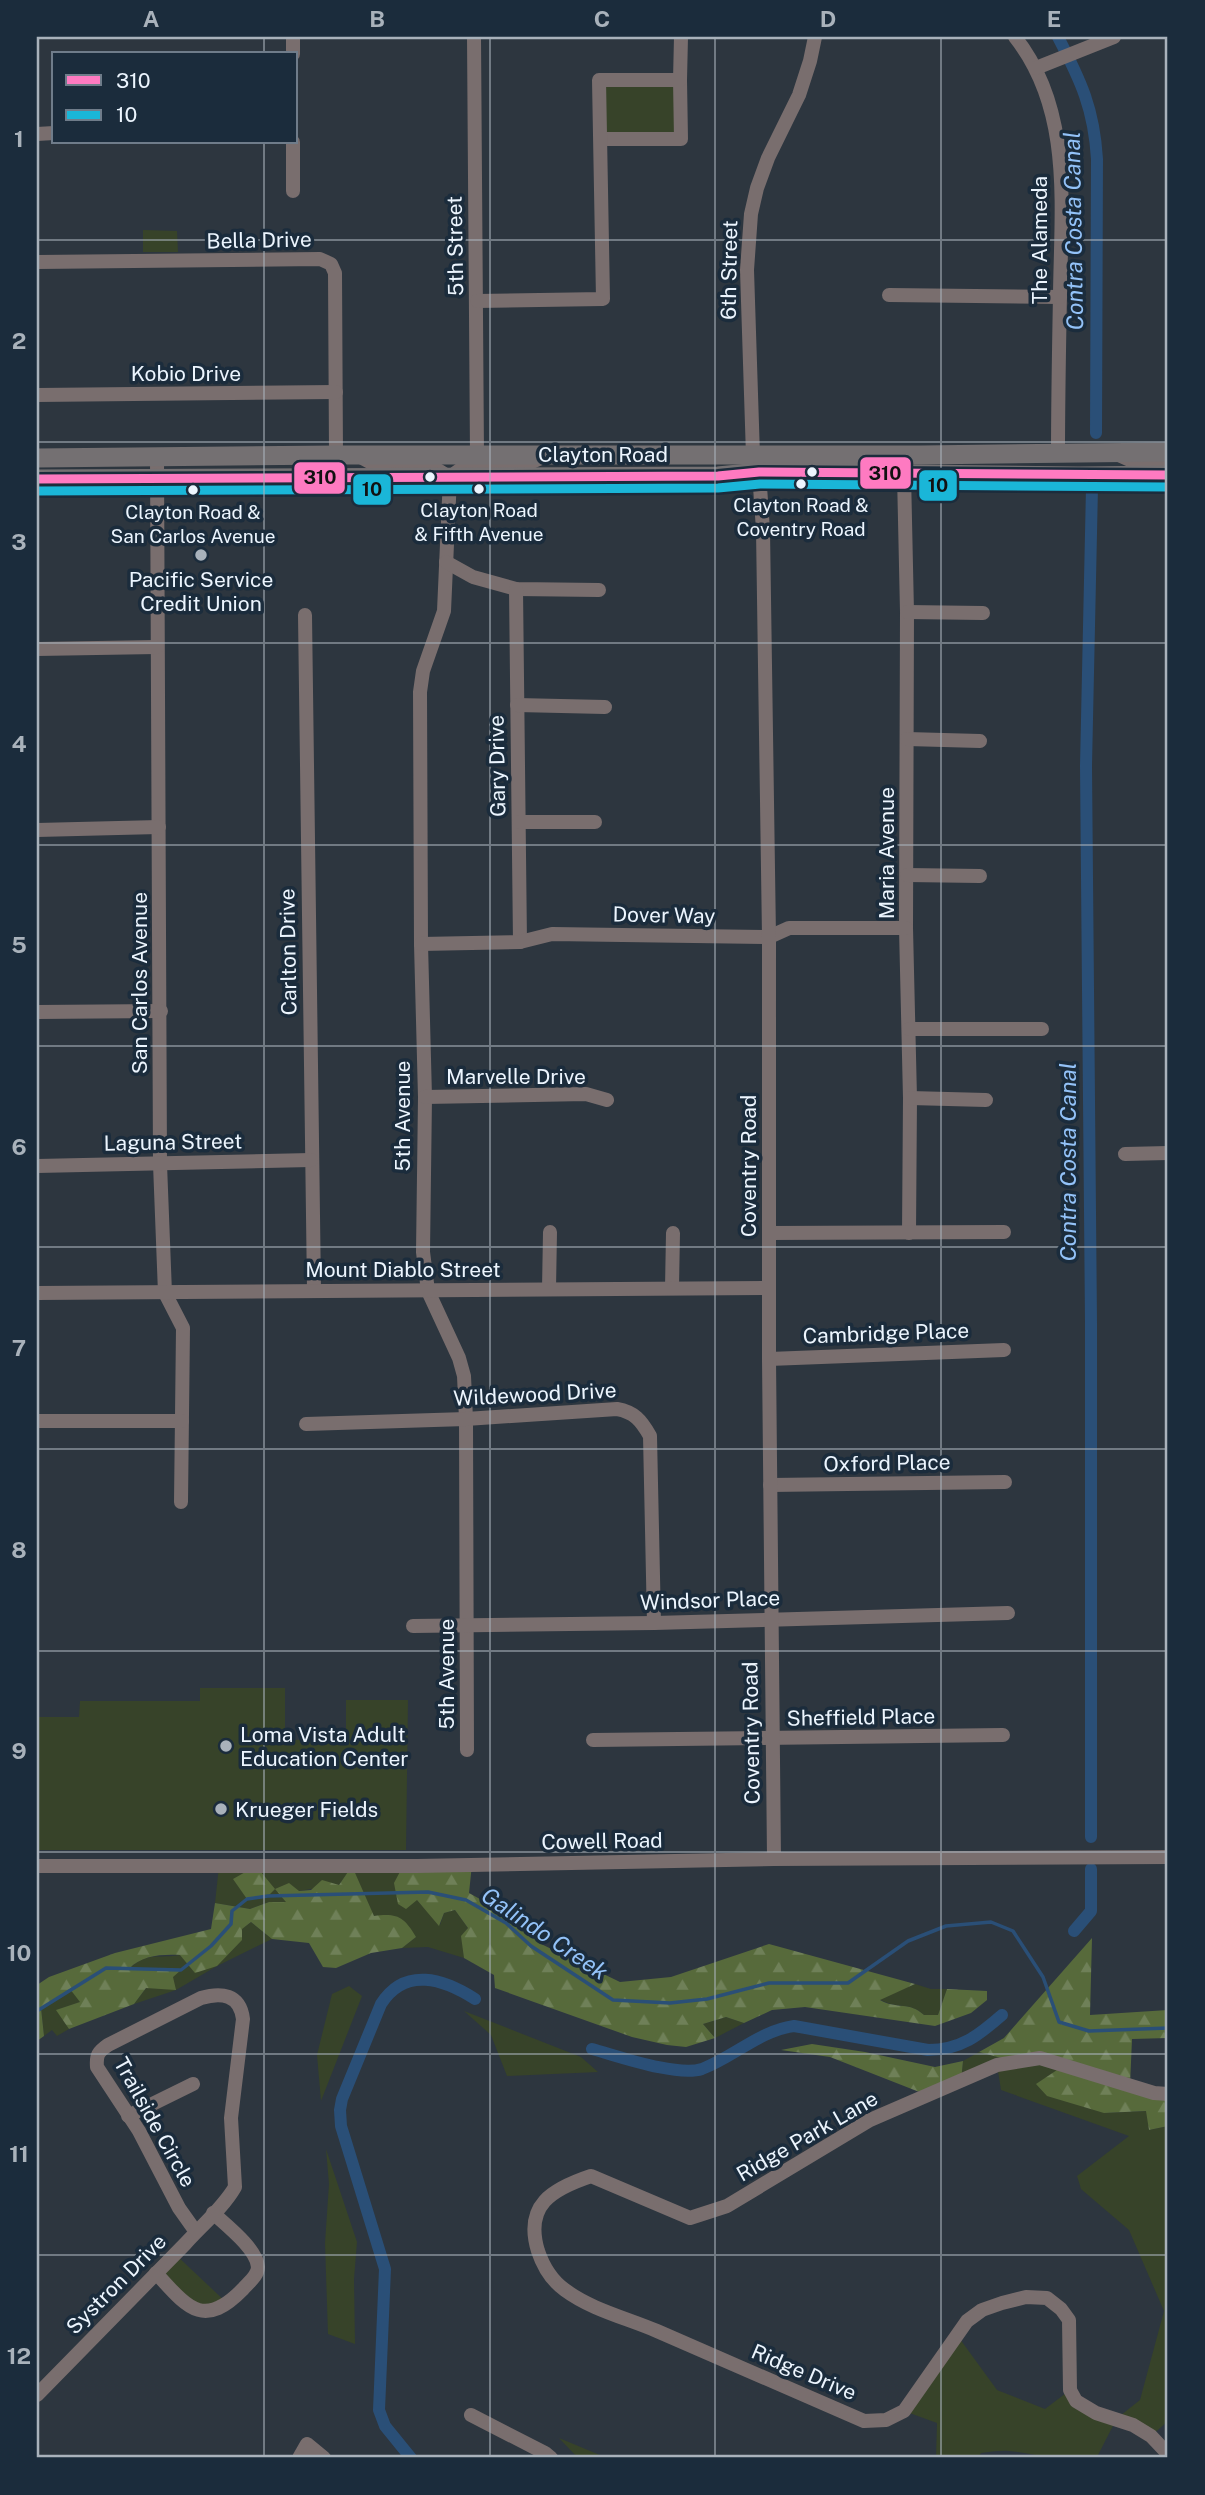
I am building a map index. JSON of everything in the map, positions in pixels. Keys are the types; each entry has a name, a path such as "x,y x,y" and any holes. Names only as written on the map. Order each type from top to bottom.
{"main road":[{"name":"Clayton Road","path":"37,480 718,476 756,464 1168,452"},
{"name":"Clayton Road","path":"37,458 547,455 756,464 904,474 1168,475"}],"street":[{"name":"5th Street","path":"474,37 477,455"},
{"path":"601,139 681,139 681,37"},
{"name":"6th Street","path":"756,464 747,270 751,214 768,158 798,99 815,37"},
{"name":"The Alameda","path":"1015,37 1036,68 1048,97 1060,152 1062,198 1058,454"},
{"path":"1036,68 1114,37"},
{"path":"477,301 603,299 599,80 680,80"},
{"path":"293,144 293,191"},
{"name":"Bella Drive","path":"37,262 320,259 331,264 335,273 336,455"},
{"path":"889,295 1060,297"},
{"name":"Kobio Drive","path":"37,395 336,392"},
{"path":"1115,454 1139,464 1168,464"},
{"path":"359,456 379,467 433,467 450,477 465,466 522,466 547,455"},
{"name":"San Carlos Avenue","path":"157,458 160,1164 165,1293 183,1328 181,1502"},
{"name":"Coventry Road","path":"756,464 763,509 769,937 768,1288 774,1859"},
{"name":"Maria Avenue","path":"904,474 909,1233"},
{"name":"5th Avenue","path":"450,477 444,611 423,671 420,692 421,944 425,1097 423,1252 428,1291 459,1358 464,1376 467,1750"},
{"path":"446,562 473,577 516,589 599,590"},
{"name":"Gary Drive","path":"516,589 520,942"},
{"path":"907,612 983,613"},
{"name":"Carlton Drive","path":"306,615 314,1290"},
{"path":"37,649 157,647"},
{"path":"517,705 605,706"},
{"path":"907,739 980,741"},
{"path":"519,822 595,822"},
{"path":"37,830 159,827"},
{"path":"907,875 980,876"},
{"name":"Dover Way","path":"421,944 520,942 552,934 769,937 789,928 906,928"},
{"path":"37,1012 161,1011"},
{"path":"909,1029 1042,1029"},
{"name":"Marvelle Drive","path":"425,1097 586,1094 607,1100"},
{"path":"910,1098 986,1100"},
{"path":"1125,1154 1168,1153"},
{"name":"Laguna Street","path":"37,1166 311,1160"},
{"path":"549,1289 550,1232"},
{"path":"769,1233 1003,1232"},
{"path":"672,1288 673,1233"},
{"name":"Mount Diablo Street","path":"37,1293 768,1288"},
{"name":"Cambridge Place","path":"769,1359 1004,1350"},
{"name":"Wildewood Drive","path":"306,1424 466,1419 617,1409 628,1411 641,1420 650,1436 654,1623"},
{"path":"37,1421 182,1421"},
{"name":"Oxford Place","path":"770,1485 1005,1482"},
{"name":"Windsor Place","path":"413,1626 654,1623 1008,1613"},
{"name":"Sheffield Place","path":"593,1740 1003,1735"},
{"name":"Cowell Road","path":"37,1866 417,1866 774,1859 1168,1857"},
{"name":"Trailside Circle","path":"215,1994 236,2000 242,2010 243,2019 231,2118 236,2187 196,2232 179,2208 128,2116 97,2067 98,2052 201,1998 215,1994"},
{"name":"Ridge Park Lane","path":"591,2176 690,2218 727,2206 870,2120 997,2065 1040,2059 1154,2093 1168,2094"},
{"path":"128,2116 193,2084"},
{"name":"Ridge Drive","path":"591,2176 559,2188 545,2199 535,2213 535,2239 543,2266 563,2289 597,2308 646,2326 864,2421 886,2420 904,2411 967,2321 982,2310 1026,2297 1047,2298 1061,2309 1069,2320 1070,2390 1076,2401 1096,2413 1133,2425 1151,2436 1168,2454"},
{"path":"156,2273 185,2304 212,2311 228,2304 256,2274 258,2267 252,2251 213,2213"},
{"name":"Systron Drive","path":"37,2395 196,2232"},
{"path":"471,2415 551,2458"},
{"path":"299,2458 307,2444 324,2458"}],"green space":[{"path":"599,80 680,80 681,139 601,139"},
{"path":"143,230 177,231 178,252 143,252"},
{"name":"Krueger Fields","path":"200,1688 285,1688 285,1740 346,1739 346,1700 408,1700 406,1850 37,1850 37,1717 79,1717 80,1701 200,1701"},
{"path":"472,1864 469,1893 507,1914 539,1943 620,1982 671,1977 769,1944 915,1984 880,2000 913,2008 924,2015 938,2015 947,1989 987,1991 987,2000 971,2013 935,2026 805,2007 772,2010 744,2023 726,2017 703,2024 715,2038 686,2047 632,2037 495,1988 494,1975 464,1958 461,1936 468,1928 455,1910 444,1913 439,1926 417,1900 406,1909 398,1904 394,1883 403,1866"},
{"path":"219,1866 403,1866 417,1900 440,1925 444,1913 455,1910 468,1928 462,1936 464,1958 428,1947 402,1948 416,1937 374,1917 352,1867 339,1885 298,1891 276,1889 287,1902 269,1902 250,1909 215,1903"},
{"path":"256,1866 275,1889 268,1896 247,1899 233,1879"},
{"path":"352,1866 374,1916 389,1915 400,1918 416,1937 402,1948 371,1953 336,1968 323,1967 309,1943 272,1939 251,1922 242,1929 242,1940 217,1966 195,1973 180,1955 160,1955 134,1964 129,1969 181,1970 173,1977 176,1990 146,1988 134,2004 69,2029 56,2010 80,2002 70,1989 41,2008 44,2036 37,2041 37,1985 49,1977 115,1953 211,1929 215,1903 250,1909 269,1902 286,1902 275,1889 289,1883 299,1891 311,1890 322,1880 339,1885"},
{"path":"251,1922 272,1939 176,1990 134,2004 146,1988 129,1969 136,1963 148,1958 180,1955 196,1950"},
{"path":"1092,1938 1090,2015 1168,2010 1168,2038 1132,2039 1130,2085 1168,2094 1168,2126 1149,2130 1146,2111 1104,2113 1047,2096 1036,2084 1063,2066 1016,2062 979,2052 1004,2038"},
{"path":"915,1984 931,1989 947,1989 938,2015 924,2015 913,2008 879,1999"},
{"path":"349,1986 362,1996 321,2101 317,2055 332,1994"},
{"path":"71,1989 81,2002 57,2010 69,2029 57,2036 52,2030 44,2036 41,2008"},
{"path":"464,2011 581,2057 598,2072 507,2076 491,2035"},
{"path":"726,2017 744,2023 715,2038 703,2024"},
{"path":"812,2044 935,2067 963,2061 961,2081 927,2095 830,2057 781,2050"},
{"path":"979,2052 1016,2062 1063,2066 1104,2113 1147,2111 1149,2130 1168,2126 1168,2421 1151,2436 1116,2420 1098,2455 1087,2458 1065,2459 1002,2451 981,2453 978,2458 936,2458 937,2423 904,2411 957,2335 997,2390 1045,2409 1070,2390 1116,2419 1140,2400 1164,2311 1129,2230 1081,2189 1077,2176 1129,2136 1001,2090 997,2065 961,2081 963,2061"},
{"path":"326,2149 357,2242 354,2279 355,2344 328,2334 325,2243 329,2184"},
{"path":"175,2254 228,2304 198,2309 156,2273"},
{"path":"559,2438 607,2458 578,2458"}],"waterway":[{"name":"Contra Costa Canal","path":"1058,37 1085,96 1093,125 1097,159 1096,433"},
{"name":"Contra Costa Canal","path":"1091,1837 1091,1323 1086,766 1092,487"},
{"name":"Contra Costa Canal","path":"1074,1931 1091,1911 1091,1869"},
{"name":"Galindo Creek","path":"37,2011 106,1968 181,1970 211,1946 231,1924 232,1911 247,1899 268,1896 428,1892 466,1900 506,1923 531,1946 613,2000 670,2003 707,1999 769,1983 848,1983 908,1941 946,1926 991,1922 1013,1931 1043,1977 1059,2022 1089,2031 1168,2028"},
{"name":"Contra Costa Canal","path":"411,2458 385,2426 379,2410 385,2269 341,2126 340,2110 342,2099 381,2004 391,1992 401,1984 425,1980 451,1986 475,1999"},
{"name":"Contra Costa Canal","path":"592,2049 647,2065 691,2071 714,2064 769,2033 794,2026 928,2050 950,2047 969,2040 1002,2015"}],"transit line":[{"name":"310","path":"37,479 718,476 759,472 1168,475"},
{"name":"10","path":"37,491 718,488 760,484 1168,487"}],"place":[{"name":"Clayton Road & Coventry Road","path":"801,484"},
{"name":"Clayton Road & Fifth Avenue","path":"479,489"},
{"name":"Clayton Road & San Carlos Avenue","path":"193,490"},
{"name":"Pacific Service Credit Union","path":"201,555"},
{"name":"Loma Vista Adult Education Center","path":"226,1746"},
{"name":"Krueger Fields","path":"221,1809"}]}
